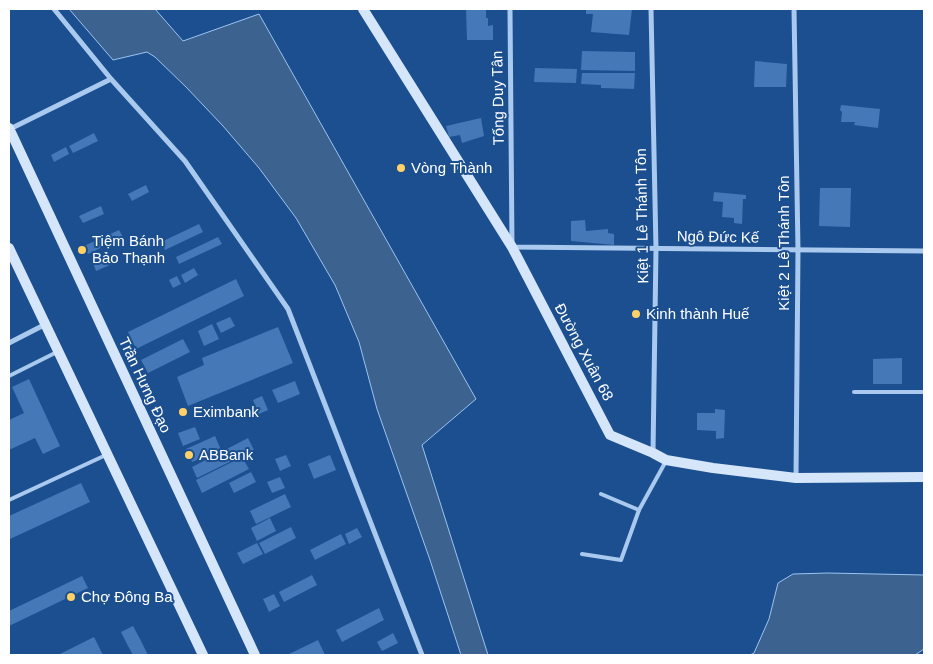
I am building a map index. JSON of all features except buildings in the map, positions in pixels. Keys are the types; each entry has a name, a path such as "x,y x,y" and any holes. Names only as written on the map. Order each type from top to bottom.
{"main road":[{"name":"Đường Xuân 68","path":"363,9 512,248 610,435 666,460 713,468 796,478 924,477"},
{"name":"Trần Hưng Đạo","path":"9,128 255,655"},
{"path":"9,248 203,655"}],"street":[{"path":"54,9 111,79 185,161 288,309 422,655"},
{"name":"Tống Duy Tân","path":"510,9 512,248"},
{"name":"Kiệt 1 Lê Thánh Tôn","path":"651,9 656,249 653,453"},
{"name":"Kiệt 2 Lê Thánh Tôn","path":"794,9 798,250 796,478"},
{"path":"9,128 111,79"},
{"name":"Ngô Đức Kế","path":"512,248 924,251"},
{"path":"9,342 46,324"}],"lane":[{"path":"9,376 59,351"},
{"path":"854,392 924,392"},
{"path":"9,500 107,454"},
{"path":"582,554 621,560 639,510 666,460"},
{"path":"601,494 639,510"}],"water":[{"path":"69,9 155,9 183,41 259,14 476,399 422,445 488,655 461,655 377,409 359,342 335,285 296,218 259,168 223,126 155,57 147,52 113,60"},
{"path":"793,574 924,575 924,649 915,655 750,655 754,653 769,619 778,583"}],"place":[{"name":"Vòng Thành","path":"401,168"},
{"name":"Tiệm Bánh Bảo Thạnh","path":"82,250"},
{"name":"Kinh thành Huế","path":"636,314"},
{"name":"Eximbank","path":"183,412"},
{"name":"ABBank","path":"189,455"},
{"name":"Chợ Đông Ba","path":"71,597"}]}
